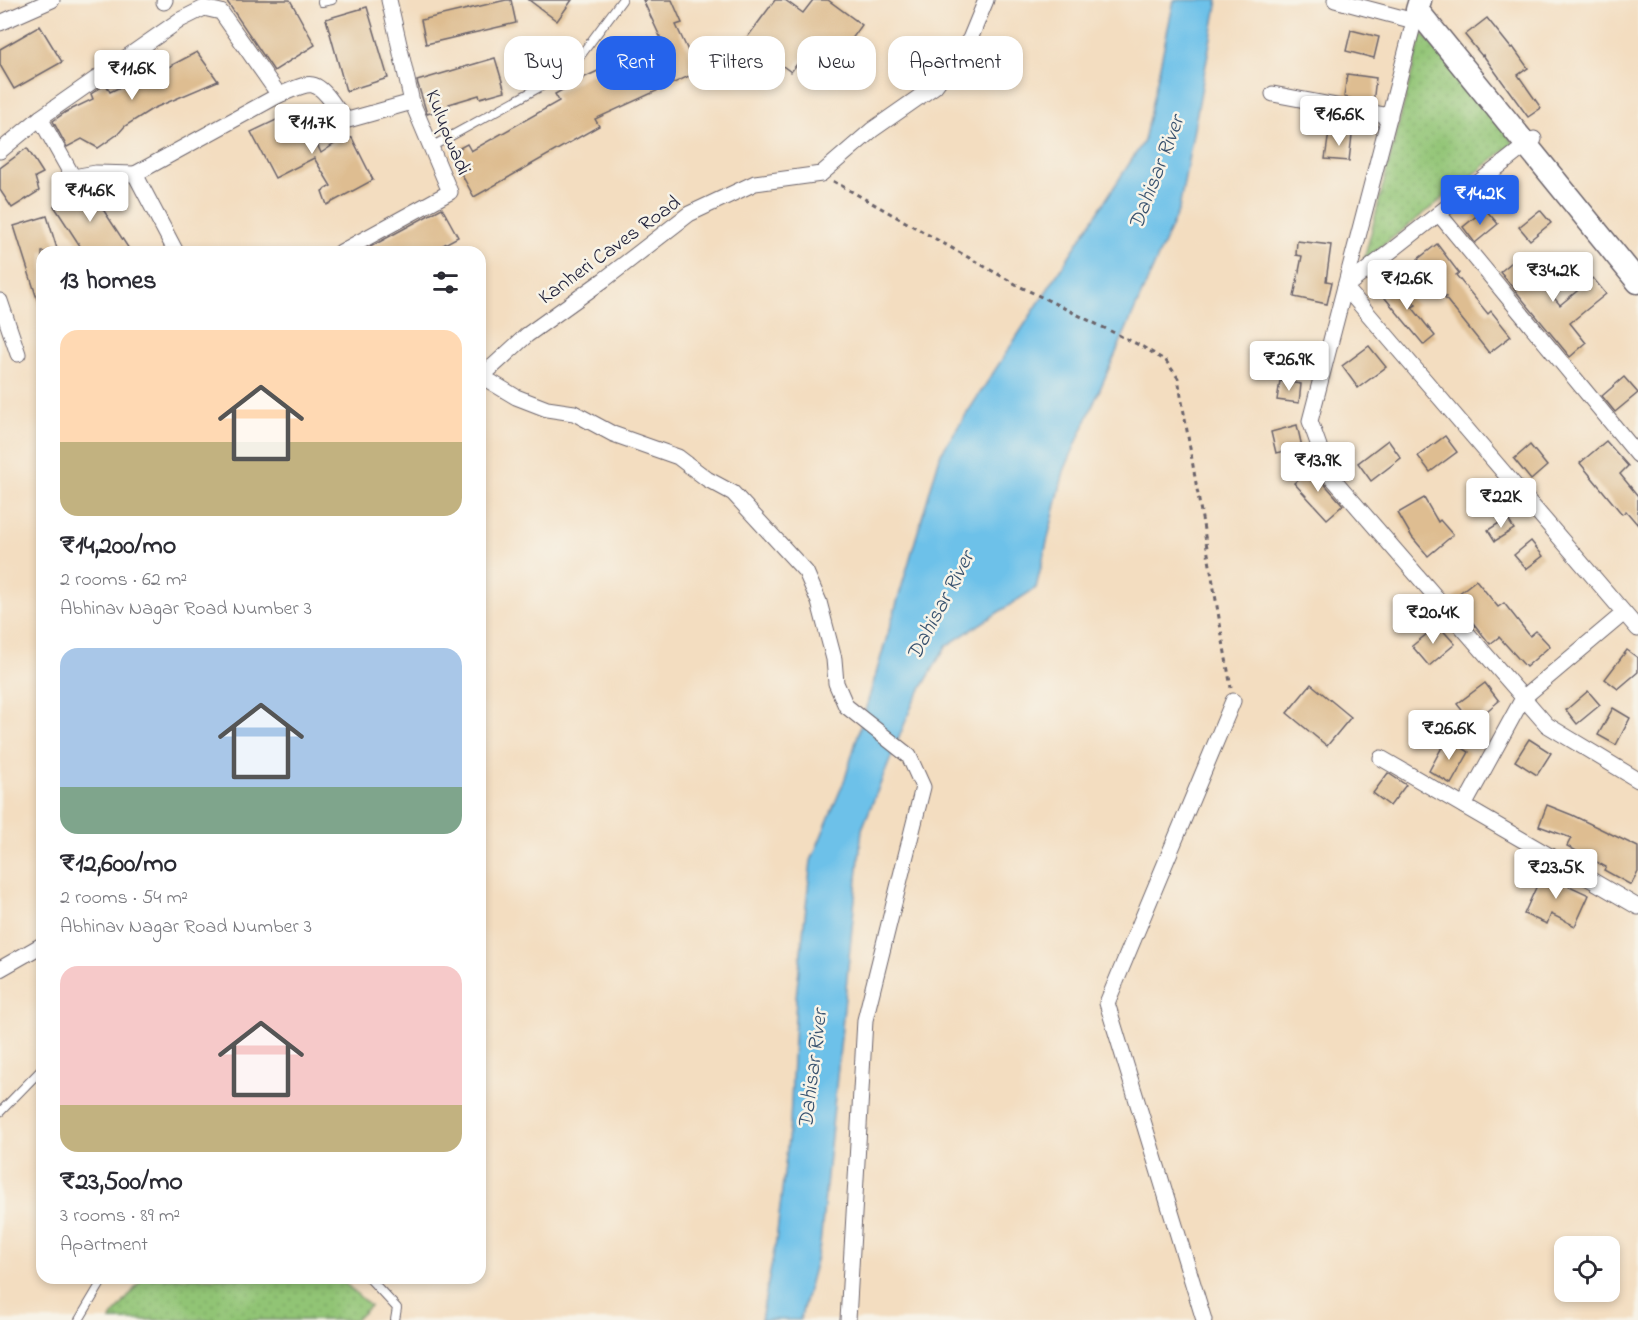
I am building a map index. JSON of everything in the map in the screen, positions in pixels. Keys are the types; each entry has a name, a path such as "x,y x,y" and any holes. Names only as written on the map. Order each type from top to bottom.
{"street":[{"path":"0,23 52,0"},
{"name":"Kulupwadi","path":"352,246 450,192 412,102 389,0"},
{"path":"821,174 872,130 935,86 970,39 986,0"},
{"path":"1335,0 1418,8 1588,211 1638,263"},
{"path":"0,151 40,118 180,20 204,8 221,12 279,95"},
{"path":"1418,8 1310,421 1329,474 1547,725 1638,780"},
{"path":"40,118 73,177 96,173 135,174 279,95 309,84 317,85 342,116 348,120 412,102"},
{"path":"1273,94 1390,116"},
{"path":"1345,287 1531,142"},
{"path":"135,174 173,246"},
{"name":"Kanheri Caves Road","path":"486,372 526,335 605,279 689,214 755,183 821,174"},
{"path":"1588,211 1638,282"},
{"path":"1440,214 1638,455"},
{"path":"1345,287 1638,629"},
{"path":"0,301 18,354"},
{"path":"486,380 516,397 547,409 574,413 613,434 678,457 707,479 733,493 806,572 819,602 834,659 836,682 846,706 909,756 922,787 865,1020 848,1320"},
{"path":"1464,806 1523,698 1624,612"},
{"path":"1204,1320 1107,1003 1233,701"},
{"path":"1381,758 1638,908"},
{"path":"0,969 36,948"}],"lane":[{"path":"322,2 332,0"},
{"path":"431,147 569,71 622,0"},
{"path":"0,1112 36,1076"},
{"path":"79,1320 100,1284"},
{"path":"375,1284 397,1308 395,1320"}],"path":[{"path":"821,174 1019,286 1143,347 1166,361 1178,378 1233,701"}],"green space":[{"path":"1422,33 1514,143 1364,260"},
{"path":"138,1284 346,1284 370,1306 355,1320 110,1320"}],"water":[{"name":"Dahisar River","path":"1174,0 1218,0 1179,209 1064,471 1036,588 946,646 913,703 862,829 820,1245 800,1320 761,1320 776,1241 790,1122 796,997 811,861 845,779 941,453 1144,141"}],"building":[{"path":"226,0 290,0 315,45 274,71"},
{"path":"511,0 516,23 426,44 421,20"},
{"path":"529,0 572,0 557,21"},
{"path":"643,0 672,0 682,23 676,25 688,51 688,77 676,82 676,36 660,36"},
{"path":"775,0 785,0 803,13 813,0 828,0 862,25 854,36 797,36 797,64 791,72 785,68 785,36 748,36"},
{"path":"367,7 388,78 346,91 326,19"},
{"path":"1487,18 1528,68 1518,75 1541,108 1528,117 1483,55 1465,35"},
{"path":"40,26 62,62 14,89 0,65 0,49"},
{"path":"1351,30 1379,37 1374,58 1346,51"},
{"path":"197,52 218,81 152,109 125,126 98,148 82,139 67,147 53,121 93,99 91,94 106,84 110,92 135,80 130,71 149,62 155,74"},
{"path":"495,58 505,91 480,98 479,95 449,104 450,107 427,114 417,81"},
{"path":"596,72 596,90 659,90 595,119 599,126 474,197 450,153 467,144 471,151 559,101 555,94 562,90 584,90 585,77"},
{"path":"1347,74 1376,78 1373,103 1344,97"},
{"path":"297,110 303,113 321,153 345,137 352,138 373,180 327,205 322,191 331,186 314,158 275,178 251,132"},
{"path":"1329,132 1352,135 1349,161 1325,159"},
{"path":"27,148 43,173 35,177 39,191 12,208 0,190 0,168"},
{"path":"87,185 127,246 80,246 54,206"},
{"path":"442,208 458,237 441,246 372,246"},
{"path":"1485,209 1498,224 1475,243 1463,227"},
{"path":"1540,210 1551,223 1530,240 1519,227"},
{"path":"47,216 56,246 36,246 36,296 14,226"},
{"path":"1297,241 1331,245 1326,281 1332,282 1327,304 1294,297 1302,256 1296,255"},
{"path":"1437,244 1459,273 1456,275 1488,314 1491,311 1511,336 1489,353 1445,298 1418,259"},
{"path":"1522,254 1535,270 1533,272 1560,305 1593,278 1606,294 1570,323 1586,343 1570,357 1500,272"},
{"path":"1395,279 1416,305 1412,307 1435,336 1424,345 1380,292"},
{"path":"1369,346 1386,367 1358,388 1342,366"},
{"path":"1624,377 1638,393 1615,412 1602,396"},
{"path":"1280,381 1301,384 1299,403 1277,400"},
{"path":"1297,425 1302,447 1276,453 1271,432"},
{"path":"1445,436 1457,452 1430,472 1418,456"},
{"path":"1388,440 1401,458 1371,481 1358,463"},
{"path":"1606,441 1628,466 1620,474 1638,496 1638,525 1626,511 1622,514 1580,463"},
{"path":"1530,445 1547,466 1531,480 1514,459"},
{"path":"1315,465 1321,480 1343,505 1327,519 1294,483"},
{"path":"1424,498 1438,522 1440,520 1453,535 1428,556 1412,537 1398,513"},
{"path":"1507,518 1514,529 1495,541 1488,530"},
{"path":"1531,541 1543,556 1526,569 1514,555"},
{"path":"1476,580 1498,607 1504,603 1530,636 1536,631 1550,646 1526,667 1499,637 1490,644 1453,598"},
{"path":"1438,625 1455,644 1429,666 1412,646"},
{"path":"1627,650 1638,658 1638,672 1618,689 1605,679"},
{"path":"1485,683 1499,701 1472,723 1457,704"},
{"path":"1311,684 1351,717 1327,746 1287,713"},
{"path":"1588,691 1600,705 1577,724 1566,710"},
{"path":"1613,708 1630,718 1616,745 1598,735"},
{"path":"1447,738 1469,752 1451,784 1429,771"},
{"path":"1529,739 1551,753 1537,775 1515,761"},
{"path":"1388,773 1406,785 1390,806 1373,793"},
{"path":"1547,805 1638,847 1638,872 1631,885 1604,870 1606,867 1567,846 1571,838 1539,826"},
{"path":"1544,870 1567,881 1565,884 1589,895 1575,926 1551,914 1547,924 1524,914"}]}
